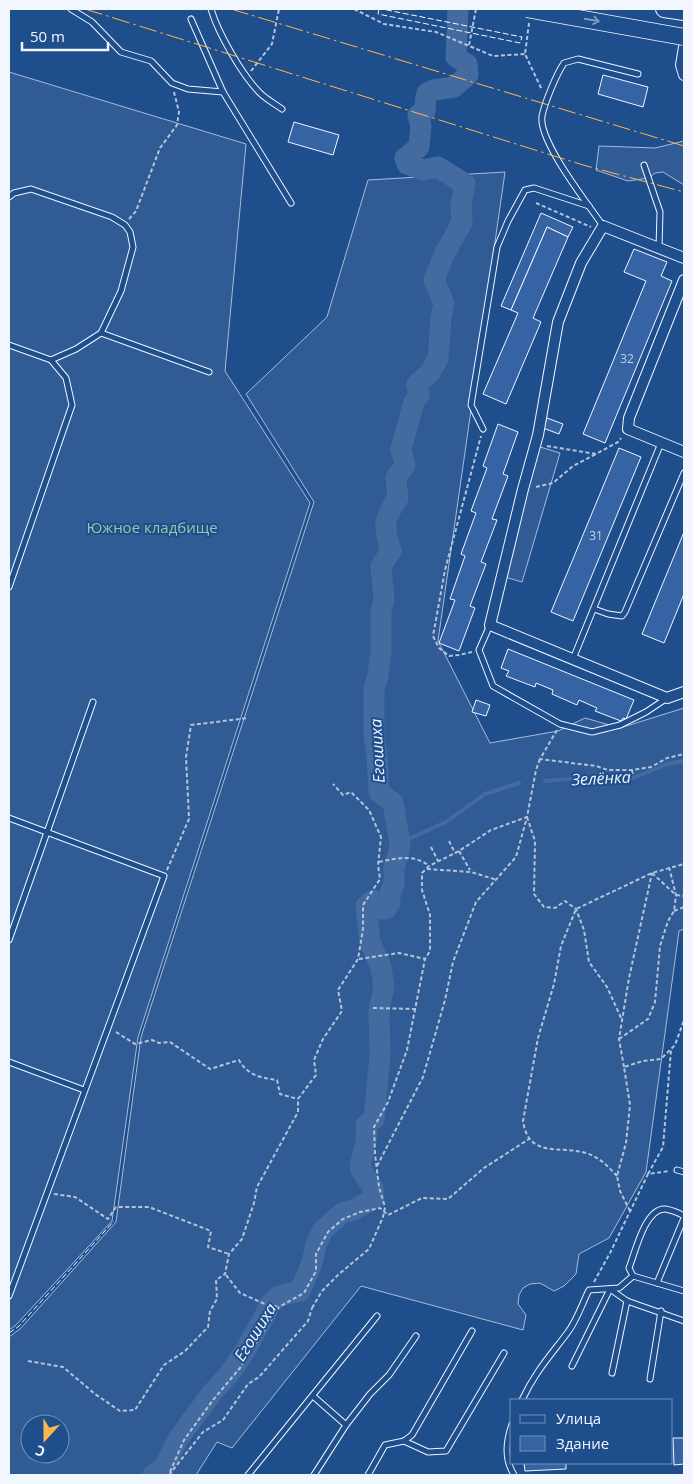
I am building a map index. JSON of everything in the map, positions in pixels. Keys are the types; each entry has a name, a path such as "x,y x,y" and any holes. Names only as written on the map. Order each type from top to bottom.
{"main road":[{"path":"664,9 684,12"},
{"path":"528,13 684,37"}],"street":[{"path":"684,47 681,65 684,75"},
{"path":"684,258 599,227 581,263 558,322 538,436 490,625 667,698 684,692"},
{"path":"684,280 629,418 628,429 684,452"}],"lane":[{"path":"71,9 92,22 121,52 151,61 172,83 188,89 223,92"},
{"path":"211,9 224,39 246,76 260,94 282,109"},
{"path":"191,19 223,92 291,203"},
{"path":"599,227 589,206 561,165 546,137 542,118 557,74 564,63 578,59 638,74"},
{"path":"644,165 660,212 659,249"},
{"path":"483,429 471,405 497,246 508,221 525,190 534,188 589,206"},
{"path":"9,197 14,193 31,189 112,217 125,224 130,232 133,247 121,291 101,333 76,349 52,360"},
{"path":"101,333 208,372"},
{"path":"9,344 52,360 66,378 72,405 9,586"},
{"path":"574,659 661,443"},
{"path":"594,609 612,616 622,616 625,612 684,473"},
{"path":"490,625 480,650 493,686 560,724 592,732 620,725 646,712 667,698"},
{"path":"9,940 93,702"},
{"path":"9,818 164,876 9,1296"},
{"path":"9,1062 84,1090"},
{"path":"677,1170 684,1172"},
{"path":"632,1276 629,1268 647,1220 654,1212 664,1209 684,1217 657,1283"},
{"path":"522,1399 531,1381 569,1331 589,1290 619,1288 632,1276"},
{"path":"632,1276 684,1291"},
{"path":"610,1290 628,1301 661,1311 684,1321"},
{"path":"572,1366 610,1290"},
{"path":"612,1373 628,1301"},
{"path":"650,1379 661,1311"},
{"path":"248,1475 377,1316"},
{"path":"368,1475 385,1445 404,1441 412,1435 472,1331"},
{"path":"314,1475 346,1425 370,1394 389,1375 416,1336"},
{"path":"404,1441 428,1452 446,1451 504,1352"},
{"path":"313,1396 346,1425"},
{"path":"510,1432 506,1448 509,1466 514,1475"}],"path":[{"path":"246,76 272,44 279,9"},
{"path":"354,9 384,24 436,32 494,56 526,54"},
{"path":"469,45 476,9"},
{"path":"528,13 526,54 547,102"},
{"path":"125,224 136,211 160,148 177,126 179,112 172,83"},
{"path":"536,203 599,227"},
{"path":"480,650 459,656 449,656 439,648 433,636 445,570 483,429"},
{"path":"523,489 553,483 573,466 618,442 628,429"},
{"path":"561,449 596,454"},
{"path":"164,876 189,819 186,757 191,725 248,718"},
{"path":"377,1166 423,1077 454,962 476,902 516,858 540,759 557,730"},
{"path":"540,759 596,766 608,770 632,770 651,767 667,758 684,754"},
{"path":"632,770 633,776"},
{"path":"28,1361 63,1367 95,1394 120,1411 135,1410 164,1366 185,1351 208,1327 210,1312 217,1299 216,1280 225,1274 229,1254 242,1239 254,1203 257,1187 298,1112 298,1099 316,1075 314,1060 323,1039 342,1011 338,990 358,959 363,929 363,905 380,879 378,862 381,837 369,810 351,792 342,795 333,784"},
{"path":"168,1475 203,1432 223,1420 248,1384 259,1377 308,1321 312,1308 322,1291 369,1249 384,1211 377,1166 374,1127 388,1102 407,1050 425,959 430,951 430,915 422,890 422,874 438,861 459,851 490,830 527,817"},
{"path":"527,817 535,840 534,894 544,907 555,908 566,901 576,909 584,930 589,962 607,987 622,1020"},
{"path":"449,841 455,853"},
{"path":"431,847 438,861"},
{"path":"459,851 471,872"},
{"path":"378,862 414,858 423,861 428,868 471,872 497,880"},
{"path":"617,1176 597,1157 586,1153 537,1146 528,1139 523,1122 538,1038 554,984 561,946 576,909 652,873 684,864"},
{"path":"619,1039 648,1019 655,1002 660,946 668,921 674,912 676,895 669,867"},
{"path":"652,873 676,895 684,896"},
{"path":"630,1211 620,1191 617,1176 626,1143 630,1105 619,1039 629,978 652,873"},
{"path":"674,912 684,907"},
{"path":"358,959 399,953 425,959"},
{"path":"373,1008 416,1010"},
{"path":"624,1067 643,1060 662,1059 675,1045 684,1020"},
{"path":"108,1027 135,1044 152,1040 159,1043 170,1042 210,1069 239,1060 244,1069 261,1078 277,1080 280,1094 298,1099"},
{"path":"589,1290 610,1253 663,1147 671,1050"},
{"path":"170,1472 184,1440 213,1400 240,1368 279,1307 304,1293 316,1271 316,1254 328,1232 343,1220 360,1212 380,1208 388,1215 422,1198 448,1199 484,1168 528,1139"},
{"path":"648,1174 677,1170"},
{"path":"47,1193 75,1197 108,1219 116,1207 149,1207 211,1231 208,1247 229,1254"},
{"path":"225,1274 240,1293 265,1304 279,1307"}],"shaded area":[{"name":"Южное кладбище","path":"9,72 246,144 225,371 310,503 138,1037 112,1221 15,1326 9,1330"},
{"path":"684,141 684,185 663,172 655,173 649,178 628,181 596,170 599,146 655,148"},
{"path":"505,172 438,641 490,743 558,731 585,718 620,728 684,708 684,929 679,931 646,1172 609,1238 579,1254 576,1274 564,1286 554,1291 540,1283 530,1284 523,1288 519,1295 518,1304 526,1315 523,1330 361,1286 232,1448 217,1442 196,1475 9,1475 9,1337 20,1329 116,1222 141,1037 314,502 246,394 327,317 368,180"},
{"path":"537,446 560,453 522,582 505,577"}],"building":[{"path":"603,75 648,87 643,107 598,94"},
{"path":"294,122 339,135 333,155 288,142"},
{"path":"541,213 573,227 568,237 547,227 511,310 501,306"},
{"path":"547,227 568,237 533,318 541,322 506,404 483,394 518,313 511,310"},
{"path":"634,249 667,262 661,276 672,281 605,443 583,434 646,281 624,272"},
{"path":"547,418 563,424 559,434 543,428"},
{"path":"498,424 518,432 503,474 508,476 492,519 497,520 481,562 486,564 470,606 475,608 459,651 439,643 455,600 450,599 465,556 461,554 476,513 471,511 487,468 483,466"},
{"path":"619,448 641,457 573,621 551,612"},
{"path":"684,532 684,594 664,643 642,634"},
{"path":"508,649 634,700 626,719 623,718 621,721 595,711 597,708 579,700 577,705 552,694 553,690 536,683 535,687 506,676 509,671 501,668"},
{"path":"476,700 490,705 486,716 472,712"},
{"path":"673,1438 684,1438 684,1464 674,1465"},
{"path":"524,1464 566,1464 566,1469 525,1471"}],"waterway":[{"name":"Егошиха","path":"153,1475 164,1467 178,1439 245,1351 268,1306 279,1296 300,1291 312,1263 316,1244 323,1230 342,1213 354,1210 374,1198 373,1188 360,1168 366,1141 366,1125 374,1119 380,1055 379,1011 384,986 381,967 370,942 366,906 373,900 380,909 386,909 390,902 390,893 394,884 394,867 400,843 393,803 379,792 374,736 374,689 378,676 381,651 381,612 384,599 381,566 391,551 386,523 389,512 398,498 396,478 405,465 401,449 414,402 419,395 417,384 430,373 438,358 444,303 434,280 443,257 462,222 461,205 465,184 438,167 423,170 407,164 405,158 419,147 421,126 418,115 425,111 427,93 454,87 468,75 467,64 456,57 458,9"},
{"name":"Зелёнка","path":"545,781 598,777 633,778 667,764 684,761"},
{"name":"Зелёнка","path":"400,843 446,822 485,794 519,783"}],"fence":[{"path":"379,9 378,14 520,43 522,37 382,9"},
{"path":"9,1333 18,1327 114,1221"}],"power":[{"path":"85,9 583,165 684,192"},
{"path":"231,9 684,146"}]}
